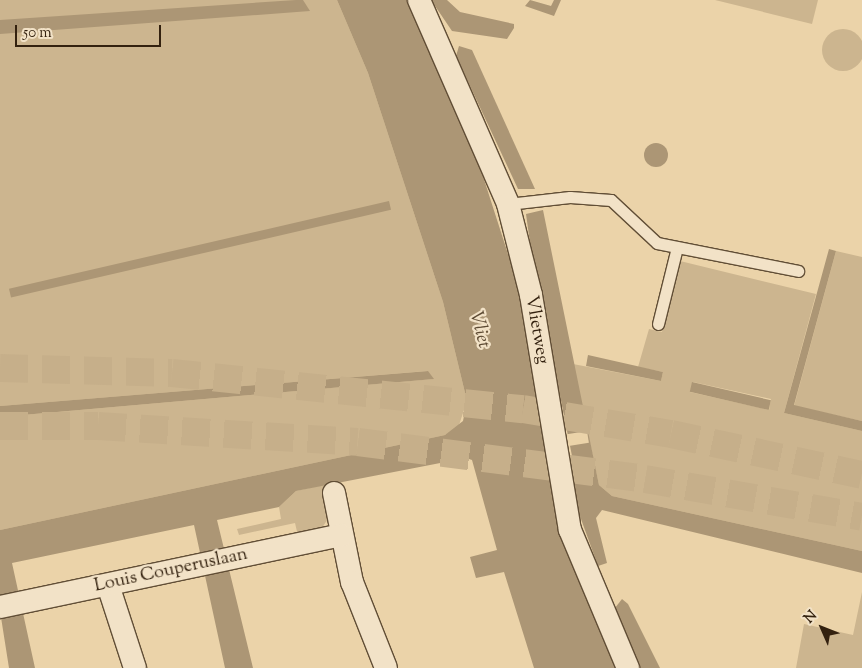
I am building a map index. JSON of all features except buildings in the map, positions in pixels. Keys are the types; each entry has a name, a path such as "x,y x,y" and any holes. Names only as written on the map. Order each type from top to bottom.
{"street":[{"name":"Vlietweg","path":"419,0 508,204 531,295 570,530 628,668"},
{"path":"334,493 352,582 386,668"},
{"name":"Louis Couperuslaan","path":"0,607 341,535"},
{"path":"108,585 135,668"}],"lane":[{"path":"508,204 570,197 611,200 656,243 798,271"},
{"path":"658,324 677,247"}],"shaded area":[{"path":"0,0 337,0 368,73 443,302 467,401 458,428 445,435 0,530 0,417 433,379 427,371 0,406"},
{"path":"715,0 818,0 812,24"},
{"path":"847,29 855,32 861,38 864,50 861,62 855,68 839,71 831,68 825,62 822,46 825,38 831,32"},
{"path":"836,251 862,257 862,421 794,406"},
{"path":"680,261 816,294 784,413 862,431 862,551 612,496 599,485 573,364 661,381 663,372 638,367 649,329 662,332","holes":["693,382 771,399 769,410 690,392"]},
{"path":"344,480 323,489 328,519 321,529 298,536 295,523 239,535 237,529 281,519 279,507 296,491"},
{"path":"862,592 862,668 796,668 804,624 853,635"}],"water":[{"path":"303,0 310,11 0,34 0,20"},
{"name":"Vliet","path":"337,0 407,0 480,167 517,282 616,668 534,668 504,572 476,578 470,557 497,550 472,460 466,458 296,491 279,507 217,520 253,668 225,668 194,525 12,563 35,668 9,668 0,611 0,530 445,435 463,421 467,401 443,302 368,73"},
{"path":"431,0 447,0 460,12 514,24 514,28 507,39 452,31"},
{"path":"530,0 551,6 554,0 561,0 554,16 525,6"},
{"path":"459,46 472,50 535,189 518,189 456,56"},
{"path":"656,143 664,147 668,155 664,163 656,167 648,163 644,155 648,147"},
{"path":"389,201 391,210 11,298 9,289"},
{"path":"543,210 599,485 612,496 862,551 862,573 602,510 596,518 607,563 598,566 581,519 573,513 566,472 575,471 531,250 526,214"},
{"path":"829,249 836,251 794,405 862,421 862,431 784,413"},
{"path":"588,355 663,372 661,381 586,366"},
{"path":"428,371 434,379 0,417 0,406"},
{"path":"692,382 771,400 769,410 690,392"},
{"path":"622,599 628,604 660,668 639,668 615,608"}],"pier":[{"path":"587,431 589,443 567,446 565,434"}],"tunnel":[{"path":"0,368 172,373 523,409 671,434 862,475"},
{"path":"0,426 98,426 358,442 645,479 862,517"}]}
